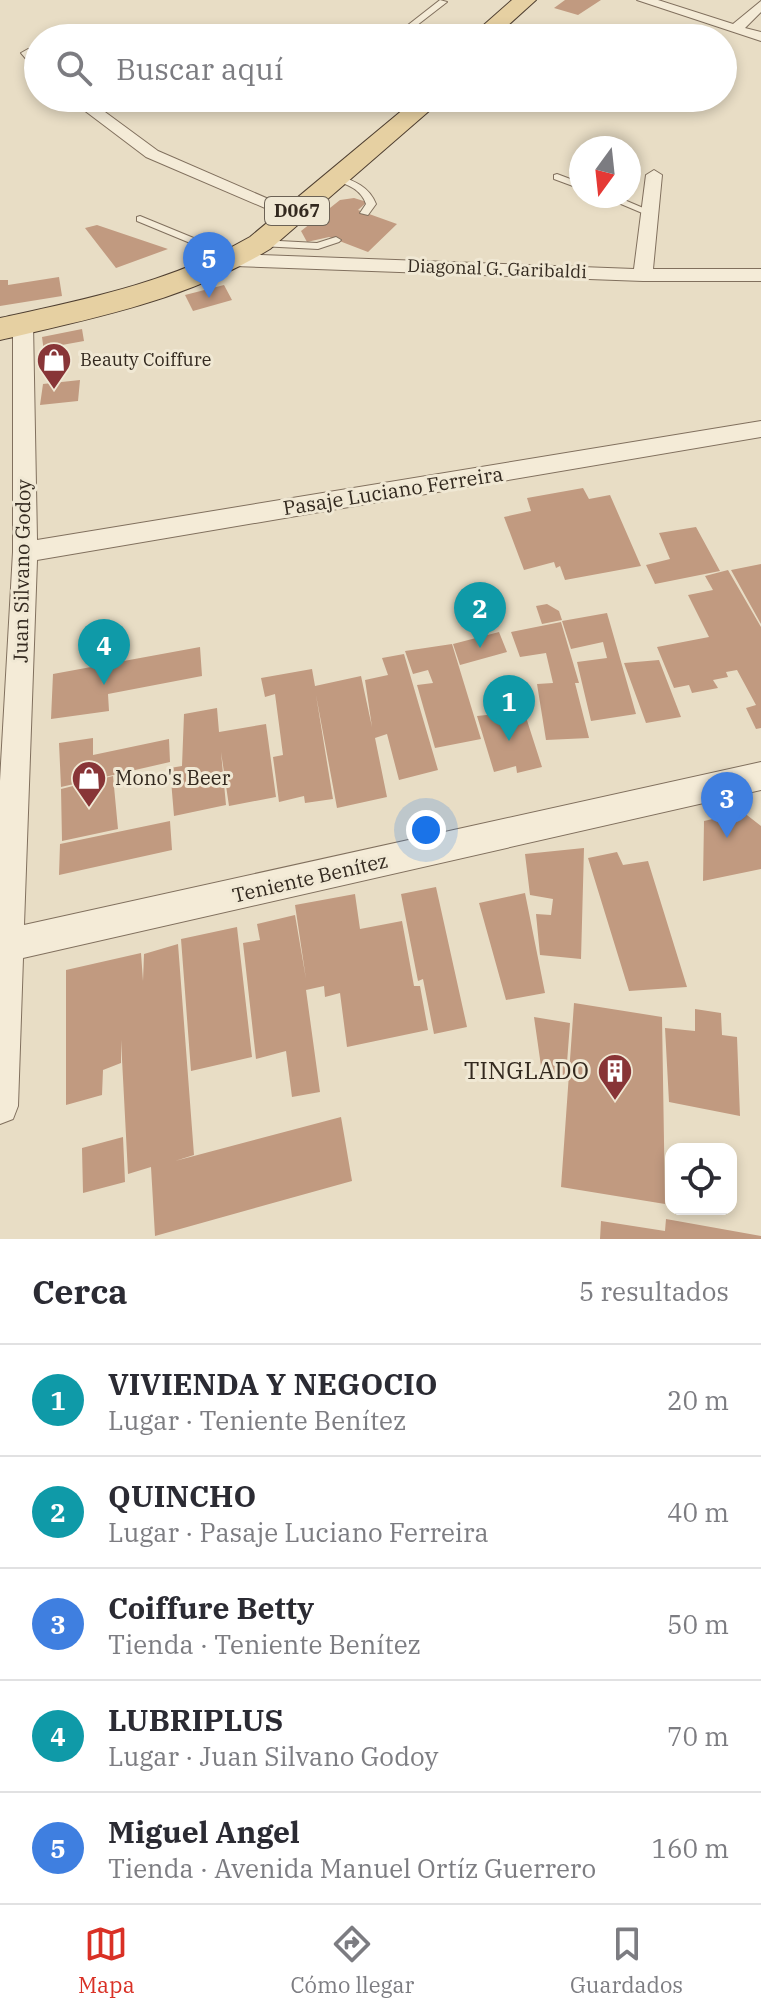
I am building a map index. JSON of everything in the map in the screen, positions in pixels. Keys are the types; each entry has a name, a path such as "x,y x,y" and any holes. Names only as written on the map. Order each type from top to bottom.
{"main road":[{"path":"497,24 525,0"},
{"path":"520,24 549,0"},
{"name":"D067","path":"224,255 391,112"},
{"name":"D067","path":"11,326 144,295 224,255 260,243 415,112"}],"street":[{"path":"644,0 720,24"},
{"path":"737,28 761,5"},
{"path":"737,29 761,37"},
{"path":"95,112 152,154 278,207"},
{"path":"643,275 654,175"},
{"name":"Diagonal G. Garibaldi","path":"224,255 291,254 643,275 761,275"},
{"name":"Juan Silvano Godoy","path":"0,1106 3,947 25,552 11,326"},
{"name":"Pasaje Luciano Ferreira","path":"25,552 761,429"},
{"name":"Teniente Benítez","path":"3,947 761,776"}],"lane":[{"path":"413,24 443,2"},
{"path":"557,177 569,182"},
{"path":"337,178 356,185 369,197 371,204 365,213"},
{"path":"637,208 650,213"},
{"path":"140,219 224,255"},
{"path":"260,243 291,254 336,240"}],"building":[{"path":"565,0 601,0 578,15 554,8"},
{"path":"354,198 367,202 358,210 397,224 368,252 329,237 307,242 301,231 340,200"},
{"path":"97,225 168,249 116,268 85,228"},
{"path":"59,277 62,296 0,306 0,280 8,280 8,285"},
{"path":"224,285 232,300 193,311 185,295"},
{"path":"82,329 84,341 62,345 65,363 46,367 42,337"},
{"path":"80,380 78,401 40,405 43,384"},
{"path":"583,488 589,499 610,495 641,566 565,580 560,566 556,568 554,562 524,570 504,517 531,511 527,498"},
{"path":"696,527 720,571 655,584 646,565 670,559 659,533"},
{"path":"761,564 761,624 731,570"},
{"path":"728,570 761,627 761,728 756,729 746,708 756,705 737,670 726,672 728,677 713,680 718,688 692,693 689,685 674,688 657,647 709,637 688,595 713,590 705,576"},
{"path":"547,604 559,611 562,620 542,624 536,606"},
{"path":"607,613 636,714 591,721 577,662 607,658 603,642 571,649 562,621"},
{"path":"561,622 579,683 575,683 589,738 546,740 537,684 553,683 546,653 520,657 511,632"},
{"path":"499,632 507,652 460,665 453,644"},
{"path":"452,644 481,739 435,748 417,685 433,683 428,670 413,674 405,651"},
{"path":"200,647 202,676 108,694 109,711 51,719 53,674"},
{"path":"404,654 438,770 399,780 387,734 375,738 387,797 337,808 316,695 333,799 305,803 304,796 279,802 273,757 283,755 275,694 265,697 261,678 312,669 315,686 361,676 372,727 365,680 388,675 382,658"},
{"path":"659,660 681,717 646,723 624,663"},
{"path":"217,708 219,732 266,724 276,797 229,806 221,752 226,805 174,816 170,768 182,766 184,714"},
{"path":"524,711 542,767 517,773 516,766 494,772 477,716"},
{"path":"93,738 93,755 169,739 170,762 61,787 59,743"},
{"name":"Mono's Beer","path":"113,776 118,829 62,841 61,789"},
{"path":"743,812 761,826 761,869 703,881 704,821"},
{"path":"170,821 172,850 59,875 60,844"},
{"path":"584,848 581,959 540,955 536,914 551,915 553,899 530,895 525,854"},
{"path":"617,852 623,865 648,861 687,987 629,991 588,858"},
{"path":"436,887 467,1027 434,1034 423,979 418,981 401,894"},
{"path":"525,893 545,993 506,1000 479,903"},
{"path":"355,894 360,929 402,921 414,986 420,986 428,1030 347,1047 340,993 325,997 324,986 306,990 320,1092 292,1097 286,1051 256,1059 243,943 260,940 257,924 295,915 306,979 295,905"},
{"path":"237,927 252,1057 191,1071 181,939"},
{"path":"178,944 194,1155 175,1161 341,1117 352,1181 155,1236 151,1167 128,1174 121,1040 121,1063 103,1070 102,1095 66,1105 66,970 141,953 143,981 144,954"},
{"name":"TINGLADO","path":"574,1003 662,1017 665,1204 561,1187"},
{"path":"695,1009 721,1013 722,1035 737,1037 740,1116 669,1102 665,1028 695,1031"},
{"name":"TINGLADO","path":"534,1017 570,1023 566,1076 543,1080"},
{"path":"123,1137 125,1182 83,1193 82,1148"},
{"path":"666,1219 761,1236 761,1239 600,1239 601,1221 665,1231"}],"place":[{"name":"Miguel Angel","path":"209,298"},
{"name":"Beauty Coiffure","path":"54,391"},
{"name":"QUINCHO","path":"480,648"},
{"name":"LUBRIPLUS","path":"104,685"},
{"name":"VIVIENDA Y NEGOCIO","path":"509,741"},
{"name":"Mono's Beer","path":"89,809"},
{"name":"Coiffure Betty","path":"727,838"},
{"name":"TINGLADO","path":"615,1102"}]}
